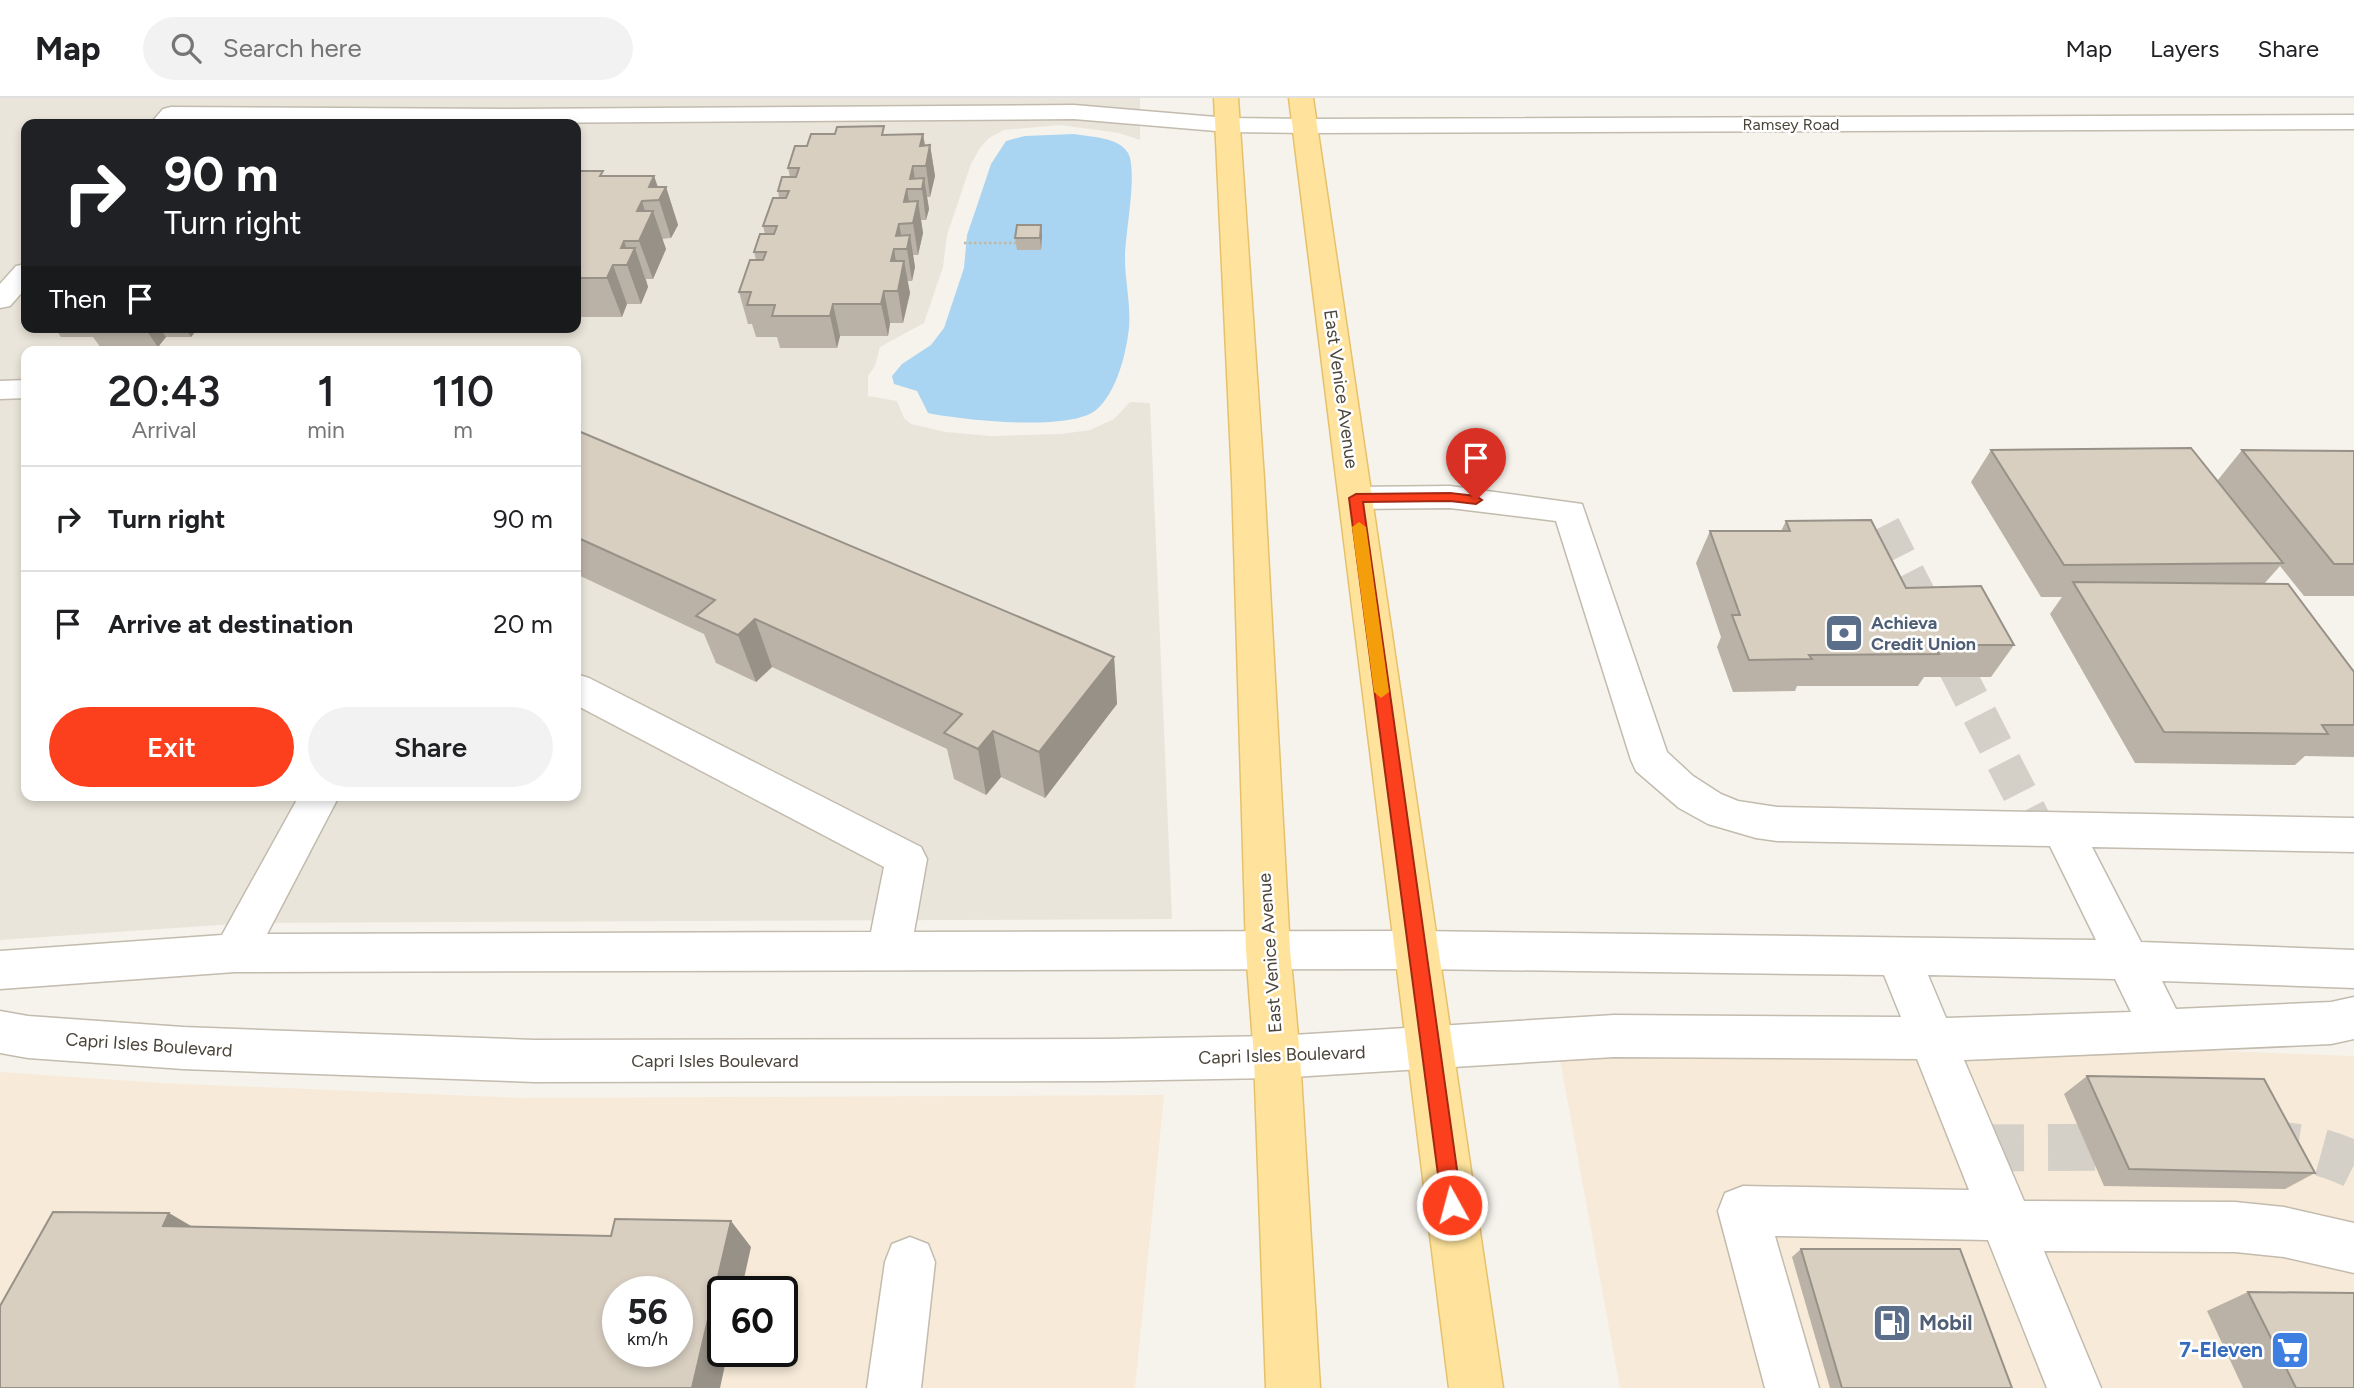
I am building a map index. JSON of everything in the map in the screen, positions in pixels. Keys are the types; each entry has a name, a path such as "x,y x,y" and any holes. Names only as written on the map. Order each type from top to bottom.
{"main road":[{"name":"East Venice Avenue","path":"1227,112 1248,480 1268,950 1277,1057 1293,1388"},
{"name":"East Venice Avenue","path":"1303,112 1476,1388"}],"street":[{"path":"1547,98 1551,125"},
{"path":"2146,98 2167,123"},
{"name":"Ramsey Road","path":"167,119 172,114 510,117 968,105 1074,112 1303,112 1551,125 2354,122"},
{"path":"0,300 21,277"},
{"path":"0,390 21,389"},
{"path":"1356,498 1450,497 1570,512 1650,760 1676,787 1706,806 1741,820 1777,824 2354,835"},
{"path":"581,691 906,859 889,951"},
{"path":"235,953 316,801"},
{"path":"2062,829 2164,1031"},
{"path":"0,970 235,953 1268,950 1898,955 2324,966 2354,970"},
{"path":"1898,955 2074,1388"},
{"name":"Capri Isles Boulevard","path":"0,1032 28,1037 183,1048 534,1061 1277,1057 1614,1036 1989,1039 2331,1023 2354,1018"},
{"path":"1792,1388 1743,1211 2235,1227 2284,1231 2354,1248"},
{"path":"894,1388 910,1262"}],"path":[{"path":"964,243 1017,243"}],"shaded area":[{"path":"0,98 1140,98 1140,140 1119,133 1060,125 1004,130 989,138 971,164 947,235 943,267 924,323 880,347 875,366 868,376 868,396 897,401 904,418 911,424 946,432 991,436 1061,434 1090,430 1114,419 1130,402 1150,403 1172,919 248,923 0,940"},
{"path":"1554,1027 2354,1056 2354,1388 1620,1388"},
{"path":"0,1072 161,1083 522,1098 1164,1095 1135,1388 0,1388"}],"water":[{"path":"1074,134 1118,144 1128,153 1131,162 1125,258 1129,328 1123,361 1110,393 1096,410 1082,417 1063,421 989,421 928,413 917,391 894,384 892,376 902,364 931,345 944,328 964,268 967,235 991,164 1006,141 1025,136"}],"building":[{"path":"884,126 882,135 923,134 920,146 930,145 926,166 913,166 910,179 924,178 922,189 907,189 904,202 918,201 913,223 899,224 896,236 910,235 907,249 894,249 891,261 904,261 898,291 884,291 881,304 833,304 830,316 772,316 775,305 747,305 751,292 739,292 750,260 763,260 766,252 754,252 760,234 774,234 777,226 763,226 773,198 786,198 789,191 778,191 782,177 796,177 799,168 788,168 795,146 807,146 811,134 835,134 837,127"},
{"path":"581,171 603,171 600,176 654,176 649,187 666,187 659,200 642,201 637,211 653,211 639,241 624,241 621,248 635,248 627,265 613,265 607,278 581,278"},
{"path":"1017,225 1041,225 1040,238 1015,238"},
{"path":"581,432 1114,657 1039,752 993,731 978,749 944,733 962,714 755,619 738,635 696,616 715,600 581,539"},
{"path":"2191,448 2283,563 2064,565 1991,450"},
{"path":"2242,450 2354,451 2354,564 2334,564"},
{"name":"Achieva Credit Union","path":"1871,520 1906,588 1981,586 2014,645 1934,645 1939,654 1809,655 1812,659 1749,660 1732,615 1740,615 1710,531 1790,531 1786,521"},
{"path":"2073,582 2288,584 2354,672 2354,725 2322,725 2328,734 2164,732"},
{"path":"2087,1076 2264,1079 2315,1173 2129,1169"},
{"path":"53,1212 169,1213 163,1226 611,1236 615,1219 731,1221 718,1276 707,1276 707,1324 692,1388 0,1388 0,1306"},
{"name":"Mobil","path":"1801,1249 1960,1249 2012,1388 1842,1388"},
{"path":"2248,1292 2354,1293 2354,1388 2296,1388"}],"tunnel":[{"path":"1883,526 2038,829"},
{"path":"2251,1144 2304,1148 2354,1165"},
{"path":"1977,1148 2141,1147"}],"slow traffic":[{"path":"1359,527 1381,692"}],"place":[{"name":"Achieva Credit Union","path":"1844,633"},
{"name":"Mobil","path":"1892,1323"},
{"name":"7-Eleven","path":"2290,1350"}],"route":[{"path":"1452,1205 1356,498 1450,497 1476,500"}]}
